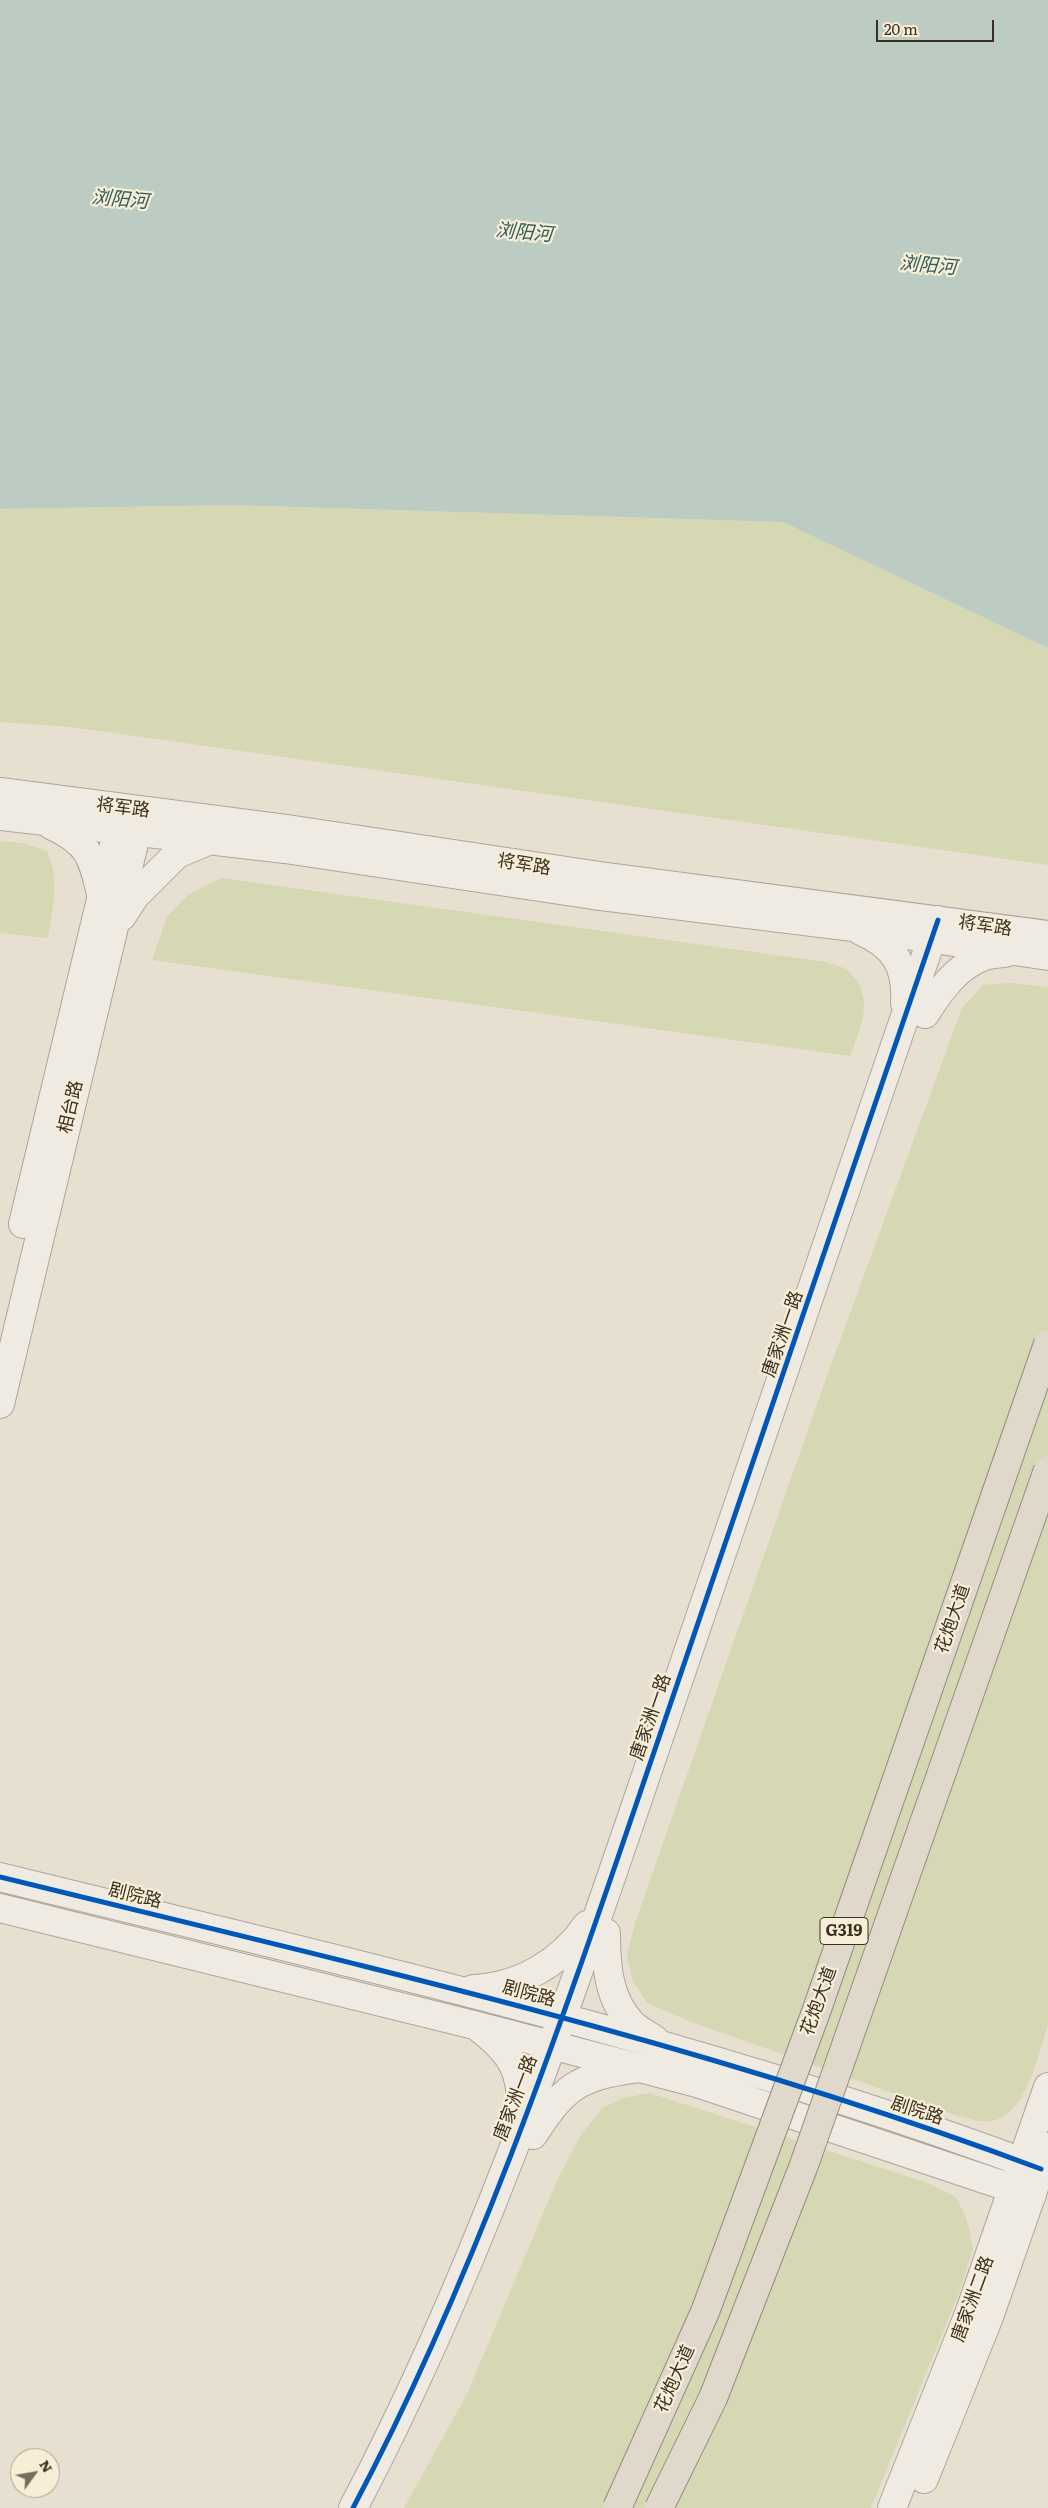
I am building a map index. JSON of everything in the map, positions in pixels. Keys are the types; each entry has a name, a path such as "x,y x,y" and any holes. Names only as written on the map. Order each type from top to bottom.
{"highway":[{"name":"花炮大道","path":"617,2508 705,2312 816,2012 1048,1344"},
{"name":"G319","path":"659,2508 713,2398 804,2165 1048,1470"}],"street":[{"name":"将军路","path":"0,792 130,820 210,840 593,895 853,927 1048,935"},
{"name":"将军路","path":"0,816 40,820 130,820 286,829 600,876 944,931 1013,951 1048,956"},
{"path":"40,820 72,835 87,850 101,894"},
{"name":"相台路","path":"0,1323 101,894 130,820"},
{"name":"相台路","path":"0,1404 114,927 130,820"},
{"path":"114,927 135,896 156,872 177,854 210,840"},
{"path":"853,927 877,938 894,954 903,968 915,1017"},
{"name":"唐家洲一路","path":"567,2019 606,1933 944,931"},
{"path":"915,1017 964,968 982,957 1013,951"},
{"name":"唐家洲一路","path":"370,2508 406,2438 466,2312 526,2132 567,2019 601,1905 915,1017"},
{"name":"剧院路","path":"1,1877 461,1990 714,2060 983,2148 1037,2159"},
{"path":"461,1990 492,1988 518,1980 548,1964 574,1943 601,1905"},
{"path":"0,1908 474,2024 697,2083 1022,2191"},
{"path":"606,1933 606,1967 615,1998 632,2024 664,2046"},
{"path":"474,2024 499,2043 517,2067 526,2132"},
{"path":"526,2132 554,2103 575,2085 604,2073 638,2068"},
{"path":"983,2148 1008,2140 1026,2126 1045,2096"},
{"name":"唐家洲二路","path":"892,2508 970,2312 998,2230 1022,2191 1037,2159 1045,2096"},
{"name":"唐家洲一路","path":"352,2508 392,2433 451,2305 526,2132"},
{"path":"965,2171 984,2187 995,2205 998,2230"},
{"name":"唐家洲二路","path":"912,2508 989,2317 1022,2191"}],"green space":[{"path":"231,505 783,522 1048,648 1048,865 71,727 0,722 0,509"},
{"path":"0,841 22,843 47,851 51,862 54,883 48,938 0,933"},
{"path":"221,878 826,962 846,969 857,980 862,990 864,1001 862,1023 850,1056 152,960 167,917 189,894"},
{"path":"1009,983 1048,987 1048,2025 1029,2082 1014,2108 1004,2116 992,2121 979,2121 958,2116 691,2022 647,2003 633,1981 627,1956 635,1923 824,1384 962,1008 983,985"},
{"path":"650,2093 928,2183 956,2197 967,2220 973,2249 959,2293 871,2508 404,2508 467,2394 558,2178 581,2135 602,2108 623,2098"}],"water":[{"name":"浏阳河","path":"0,0 1048,0 1048,648 783,522 231,505 0,509"}],"cycle path":[{"path":"353,2508 441,2326 480,2233 552,2044 938,920"},
{"path":"0,1877 394,1974 655,2043 785,2082 914,2124 1041,2169"}]}
